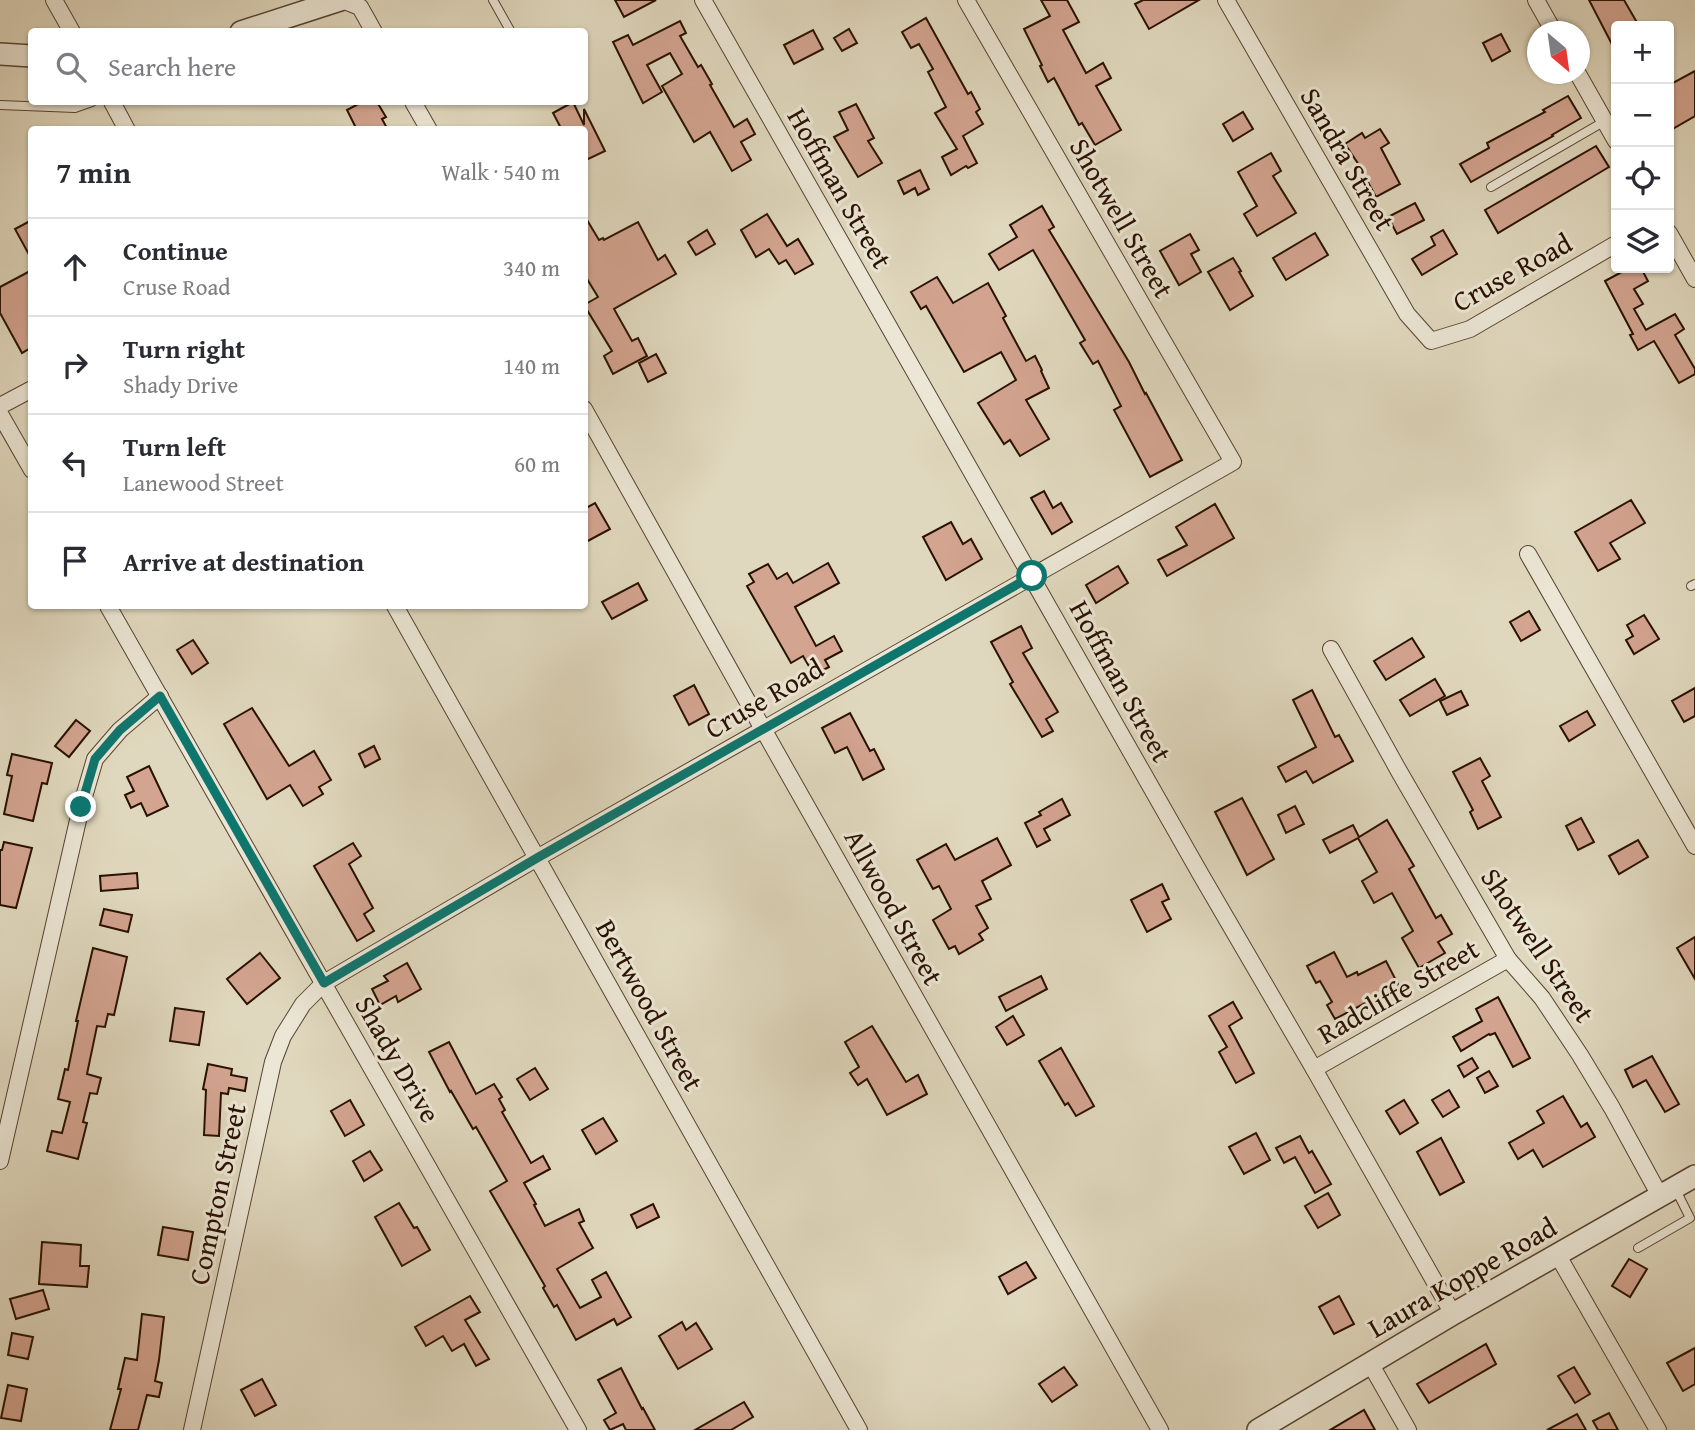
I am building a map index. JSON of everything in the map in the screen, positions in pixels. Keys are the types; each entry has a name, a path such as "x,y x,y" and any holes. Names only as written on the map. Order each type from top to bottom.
{"street":[{"path":"54,0 70,28"},
{"path":"254,28 341,0 360,7 372,28"},
{"name":"Hoffman Street","path":"703,0 1453,1314"},
{"name":"Shotwell Street","path":"966,0 1233,462"},
{"name":"Sandra Street","path":"1226,0 1407,314 1431,341"},
{"path":"1536,0 1548,21"},
{"path":"0,54 28,56"},
{"path":"1584,84 1611,132"},
{"path":"114,105 125,126"},
{"path":"415,105 427,126"},
{"path":"1674,242 1695,279"},
{"name":"Cruse Road","path":"1431,341 1470,329 1611,247"},
{"path":"0,406 28,391"},
{"path":"0,414 28,463"},
{"name":"Allwood Street","path":"588,416 1160,1430"},
{"name":"Cruse Road","path":"324,983 537,858 1233,462"},
{"path":"1528,554 1695,846"},
{"name":"Shady Drive","path":"110,609 578,1430"},
{"name":"Bertwood Street","path":"397,609 859,1430"},
{"name":"Shotwell Street","path":"1331,649 1508,958 1542,998 1667,1192"},
{"path":"0,1161 81,807 95,759 120,730 160,696"},
{"name":"Radcliffe Street","path":"1314,1069 1508,958"},
{"name":"Compton Street","path":"192,1430 273,1062 283,1036 303,1004 324,983"},
{"name":"Laura Koppe Road","path":"1258,1430 1453,1314 1695,1176"},
{"path":"1557,1254 1658,1430"},
{"path":"1370,1363 1408,1430"}],"lane":[{"path":"492,0 509,28"},
{"path":"0,105 75,108 84,105"},
{"path":"1491,187 1605,121"},
{"path":"1639,1248 1690,1218 1667,1192"}],"building":[{"path":"615,0 656,0 624,17"},
{"path":"1041,0 1067,0 1079,22 1063,30 1086,73 1103,63 1111,78 1096,86 1121,130 1095,145 1082,123 1079,125 1054,78 1048,82 1024,29 1050,16"},
{"path":"1143,0 1199,0 1149,29 1135,4"},
{"path":"1589,0 1624,0 1636,21 1611,21 1611,42"},
{"path":"926,18 968,94 971,92 980,109 976,112 983,124 963,136 977,163 951,175 942,157 957,149 935,113 946,107 928,72 933,69 919,44 911,48 902,32"},
{"path":"680,21 686,33 680,36 698,67 701,65 734,127 747,119 755,134 741,142 751,160 732,171 710,132 694,142 662,86 682,74 670,53 647,65 662,92 643,103 613,42 628,35 633,45"},
{"path":"849,29 857,43 842,51 834,38"},
{"path":"813,30 823,49 794,64 784,45"},
{"path":"1501,34 1510,51 1492,61 1483,43"},
{"path":"1695,71 1695,116 1674,128 1674,84"},
{"path":"1568,96 1581,118 1471,182 1460,164 1489,148 1487,143 1545,112 1543,110"},
{"path":"856,104 874,138 868,141 882,163 858,177 834,137 848,130 839,112"},
{"path":"356,105 379,105 386,117 382,119 386,126 355,126 347,110"},
{"path":"568,105 574,105 584,125 584,109 605,151 588,159 588,126 560,126 553,113"},
{"path":"1243,112 1253,129 1233,141 1223,124"},
{"path":"1380,129 1389,143 1381,148 1400,184 1376,197 1345,144 1362,133 1365,138"},
{"path":"1596,146 1609,167 1498,233 1485,210"},
{"path":"1271,153 1281,171 1273,176 1296,213 1257,236 1244,214 1257,206 1238,172"},
{"path":"920,170 929,189 918,195 915,188 904,194 898,181"},
{"path":"1415,203 1424,220 1397,234 1388,217"},
{"path":"1042,206 1054,227 1049,230 1129,362 1182,460 1150,477 1114,410 1121,406 1098,361 1093,364 1080,343 1085,340 1033,250 999,270 989,254 1017,237 1010,225"},
{"path":"767,214 787,246 798,239 813,264 795,274 786,260 779,264 769,249 756,257 741,230"},
{"path":"28,222 28,253 15,229"},
{"path":"588,222 599,240 638,222 658,260 665,255 676,274 614,309 632,341 638,338 647,356 613,374 604,356 612,351 588,312 588,303 598,297 588,281"},
{"path":"707,230 715,244 696,255 688,242"},
{"path":"1443,230 1457,254 1422,275 1412,259 1435,245 1431,237"},
{"path":"1315,233 1328,255 1286,280 1273,258"},
{"path":"1190,234 1199,250 1191,254 1201,272 1179,285 1160,251"},
{"path":"1233,258 1253,296 1230,310 1208,272"},
{"path":"28,272 28,349 22,353 0,313 0,287"},
{"path":"1620,273 1644,273 1648,281 1634,289 1643,304 1634,309 1646,330 1675,314 1684,329 1675,335 1695,369 1695,374 1679,383 1654,341 1638,350 1630,335 1633,334 1605,281"},
{"path":"937,277 953,303 988,283 1026,361 1035,356 1042,370 1049,388 1026,400 1049,439 1020,456 1010,440 1004,444 978,403 1016,380 1001,352 964,372 926,306 921,309 911,292"},
{"path":"656,354 666,373 648,382 639,363"},
{"path":"1044,491 1053,508 1061,503 1072,522 1052,534 1031,498"},
{"path":"1631,500 1645,523 1610,543 1620,559 1598,571 1575,532"},
{"path":"595,503 610,529 588,541 588,507"},
{"path":"1215,504 1234,538 1167,576 1158,560 1187,545 1176,527"},
{"path":"951,522 963,544 971,539 982,559 946,580 923,537"},
{"path":"828,563 839,583 795,607 816,646 834,636 842,651 825,660 829,667 814,675 803,656 791,663 747,586 754,582 749,574 768,564 777,579 787,573 793,583"},
{"path":"1118,566 1128,583 1096,603 1086,585"},
{"path":"638,583 647,600 612,619 602,602"},
{"path":"1529,611 1540,630 1521,641 1510,622"},
{"path":"1644,615 1659,639 1634,654 1626,640 1633,636 1627,625"},
{"path":"1021,626 1032,648 1023,653 1058,712 1046,719 1053,731 1042,737 1010,684 1013,682 991,642"},
{"path":"1412,638 1424,657 1386,680 1374,661"},
{"path":"193,640 208,663 192,674 177,650"},
{"path":"1435,679 1445,696 1410,716 1400,700"},
{"path":"694,685 709,714 689,725 674,696"},
{"path":"1695,688 1695,716 1684,722 1672,701"},
{"path":"1312,690 1335,737 1339,735 1353,761 1313,783 1306,771 1286,782 1278,767 1316,747 1293,700"},
{"path":"1461,691 1468,705 1447,715 1440,701"},
{"path":"252,708 289,766 314,751 331,780 319,787 323,794 303,806 290,785 267,799 224,724"},
{"path":"1587,711 1595,725 1569,741 1560,726"},
{"path":"850,713 870,751 874,749 884,769 863,780 847,747 835,753 822,728"},
{"path":"76,720 90,731 69,757 55,746"},
{"path":"374,746 380,759 365,767 359,754"},
{"path":"12,754 52,763 47,784 42,783 33,821 4,814 12,776 7,775"},
{"path":"1480,758 1490,776 1482,781 1501,817 1478,829 1470,812 1473,810 1453,772"},
{"path":"149,766 168,806 147,816 141,803 131,808 125,795 134,791 127,777"},
{"path":"1242,798 1274,859 1247,875 1215,812"},
{"path":"1062,799 1070,815 1044,829 1050,840 1037,847 1025,823"},
{"path":"1295,806 1304,824 1286,833 1278,815"},
{"path":"1581,818 1594,842 1578,850 1566,826"},
{"path":"1387,820 1414,866 1409,869 1436,918 1441,915 1452,934 1438,942 1445,953 1419,968 1402,938 1413,931 1392,893 1374,903 1362,881 1377,872 1358,838 1330,853 1323,840 1353,825 1359,837"},
{"path":"997,838 1011,865 982,881 991,899 976,906 988,928 979,934 983,940 959,954 955,946 949,949 933,920 951,909 939,886 933,889 917,860 946,844 955,860"},
{"path":"1638,840 1648,857 1619,874 1609,856"},
{"path":"4,842 32,848 16,908 0,905 0,850"},
{"path":"353,843 361,856 349,864 373,908 364,914 374,931 357,941 314,866"},
{"path":"137,873 138,888 101,891 100,876"},
{"path":"1162,884 1169,899 1162,902 1171,919 1147,932 1131,900"},
{"path":"104,909 132,915 128,932 100,925"},
{"path":"1695,937 1695,979 1677,948"},
{"path":"93,948 127,957 114,1015 108,1014 105,1027 97,1026 87,1074 101,1078 97,1094 90,1093 83,1122 87,1123 78,1159 47,1151 52,1131 62,1133 70,1102 58,1099 65,1069 68,1070"},
{"path":"1334,952 1347,977 1357,972 1358,975 1386,961 1400,988 1389,994 1388,991 1335,1019 1327,1005 1332,1002 1320,981 1316,983 1307,966"},
{"path":"260,953 280,978 247,1004 227,979"},
{"path":"407,963 421,989 398,1002 396,996 380,1005 372,989 388,981 384,976"},
{"path":"1041,976 1047,989 1006,1011 999,997"},
{"path":"1498,997 1530,1058 1513,1067 1495,1033 1461,1051 1453,1037 1482,1021 1476,1009"},
{"path":"1233,1002 1242,1018 1229,1026 1254,1073 1236,1083 1219,1052 1227,1047 1209,1016"},
{"path":"175,1008 204,1012 199,1045 170,1041"},
{"path":"1013,1016 1024,1035 1007,1045 996,1027"},
{"path":"872,1026 906,1082 918,1075 927,1094 887,1115 867,1079 858,1085 850,1073 859,1067 845,1042"},
{"path":"449,1042 476,1094 494,1084 502,1097 499,1099 505,1110 502,1112 531,1163 543,1156 550,1169 524,1183 545,1226 579,1209 584,1221 579,1223 593,1248 557,1269 580,1308 601,1297 592,1280 606,1272 631,1317 617,1325 614,1319 576,1340 557,1305 554,1307 543,1288 545,1286 490,1191 507,1181 476,1127 473,1129 450,1092 429,1052"},
{"path":"1061,1048 1094,1106 1076,1116 1068,1103 1065,1105 1039,1061"},
{"path":"1652,1056 1679,1104 1665,1112 1646,1080 1633,1087 1625,1070"},
{"path":"1472,1058 1478,1068 1464,1077 1458,1066"},
{"path":"208,1064 232,1069 231,1075 247,1078 245,1091 229,1088 228,1094 221,1093 219,1136 204,1135 206,1090 203,1089"},
{"path":"535,1068 548,1089 530,1100 517,1079"},
{"path":"1489,1071 1498,1086 1485,1093 1477,1078"},
{"path":"1449,1090 1459,1107 1443,1117 1432,1100"},
{"path":"1563,1096 1581,1127 1587,1123 1595,1137 1543,1167 1533,1150 1518,1159 1509,1143 1544,1123 1537,1111"},
{"path":"350,1100 364,1125 345,1136 331,1111"},
{"path":"1404,1100 1418,1123 1400,1134 1386,1111"},
{"path":"603,1118 617,1141 596,1154 582,1130"},
{"path":"1256,1133 1270,1160 1244,1174 1229,1147"},
{"path":"1300,1136 1331,1184 1315,1193 1295,1157 1284,1163 1276,1148"},
{"path":"1441,1138 1464,1182 1440,1195 1417,1152"},
{"path":"370,1151 382,1170 364,1181 353,1161"},
{"path":"1328,1193 1340,1215 1318,1228 1305,1206"},
{"path":"399,1203 430,1250 402,1266 375,1217"},
{"path":"653,1204 659,1217 637,1228 631,1215"},
{"path":"163,1227 193,1232 188,1260 158,1255"},
{"path":"42,1242 81,1245 80,1266 89,1266 87,1287 39,1284"},
{"path":"1629,1259 1647,1269 1630,1297 1612,1286"},
{"path":"1026,1262 1036,1278 1008,1294 999,1277"},
{"path":"43,1290 49,1309 16,1319 10,1299"},
{"path":"470,1296 480,1312 465,1320 489,1359 476,1366 464,1344 452,1351 443,1336 426,1346 415,1327"},
{"path":"1339,1296 1354,1324 1334,1334 1319,1307"},
{"path":"142,1314 164,1317 155,1381 162,1383 159,1397 147,1395 138,1430 110,1430 121,1389 118,1389 125,1358 137,1360"},
{"path":"682,1322 686,1330 696,1323 712,1349 678,1369 659,1336"},
{"path":"12,1333 33,1337 28,1359 8,1355"},
{"path":"1486,1344 1496,1364 1429,1403 1417,1384"},
{"path":"1695,1348 1695,1384 1683,1391 1667,1363"},
{"path":"1064,1367 1077,1385 1052,1402 1039,1384"},
{"path":"1574,1367 1590,1394 1575,1403 1558,1376"},
{"path":"621,1368 655,1430 626,1430 623,1424 610,1430 604,1420 616,1413 598,1380"},
{"path":"262,1379 276,1405 255,1416 241,1390"},
{"path":"8,1385 27,1389 21,1421 1,1418"},
{"path":"744,1402 753,1417 731,1430 695,1430"},
{"path":"1364,1410 1375,1430 1330,1430"},
{"path":"1609,1413 1618,1430 1598,1430 1593,1421"},
{"path":"1577,1414 1586,1430 1547,1430"}],"route":[{"path":"81,807 95,759 120,730 160,696 324,983 537,858 1032,576"}]}
